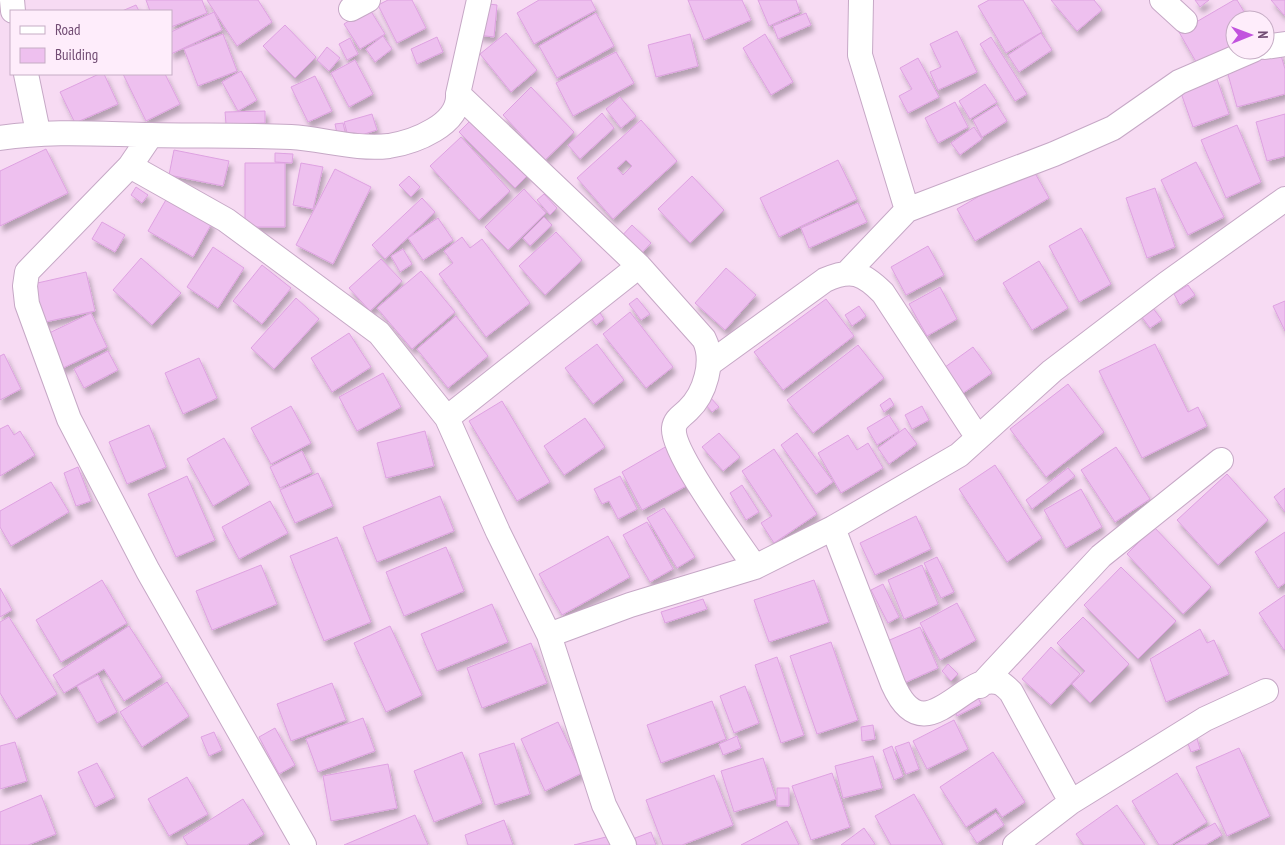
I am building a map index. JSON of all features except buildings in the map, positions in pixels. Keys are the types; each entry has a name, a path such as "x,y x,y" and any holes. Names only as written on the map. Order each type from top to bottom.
{"street":[{"path":"0,138 38,132 250,135 315,139 361,146 389,146 419,138 447,120 459,104 458,94 479,0"},
{"path":"861,0 860,55 907,210"},
{"path":"1162,0 1185,21"},
{"path":"709,364 825,280 847,273 907,210 1054,154 1113,128 1179,82 1230,60"},
{"path":"26,75 38,132"},
{"path":"458,94 639,266 704,340 708,348 709,364 705,381 696,400 679,417 674,427 676,441 696,478 755,567"},
{"path":"151,135 130,166 27,272 25,286 27,304 69,419 148,571 304,845"},
{"path":"130,166 226,220 379,333 447,418 498,532 549,635 604,805 624,845"},
{"path":"549,635 630,605 755,567 833,528 959,455 1052,371 1166,284 1285,199"},
{"path":"447,418 639,266"},
{"path":"847,273 868,278 883,293 978,438"},
{"path":"980,686 1101,556 1220,460"},
{"path":"833,528 893,684 906,706 914,712 922,714 938,709 980,686 991,682 1002,684 1011,692 1071,802"},
{"path":"1015,845 1071,802 1205,719 1266,691"}],"shaded area":[{"path":"0,0 1285,0 1285,845 0,845"}]}
